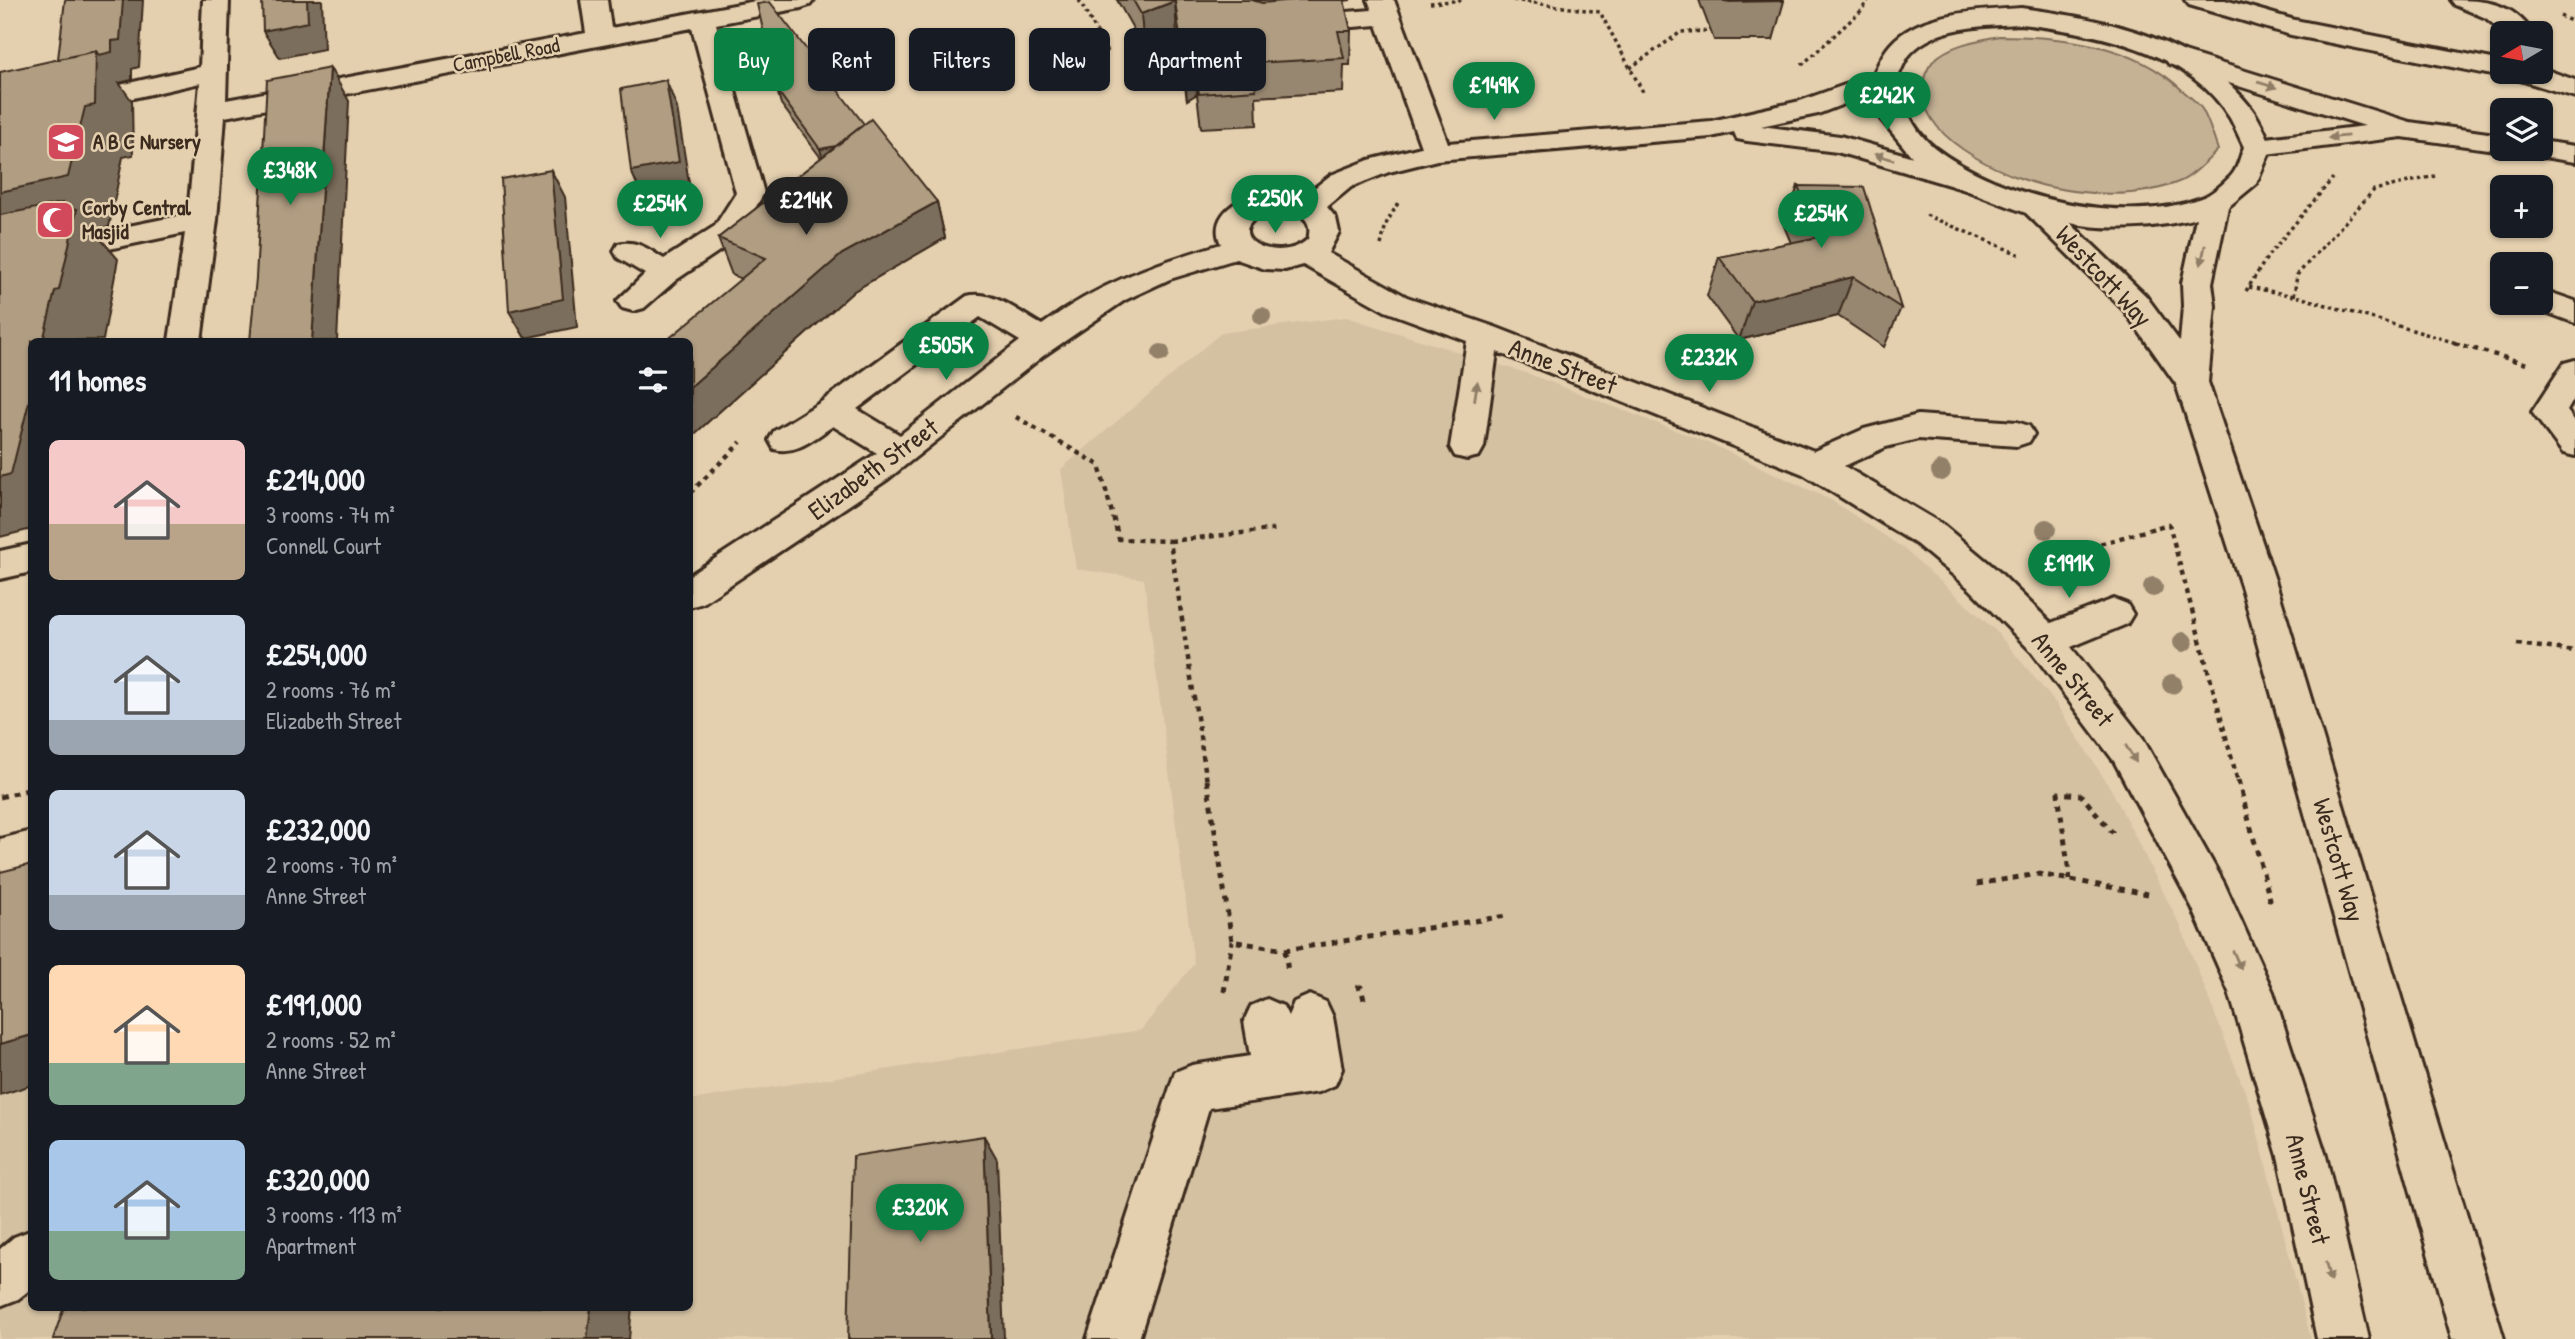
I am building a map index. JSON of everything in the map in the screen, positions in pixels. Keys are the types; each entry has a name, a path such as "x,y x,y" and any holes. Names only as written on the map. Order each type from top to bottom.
{"main road":[{"path":"185,338 202,220 212,111 216,0"},
{"path":"594,0 599,37"},
{"name":"Campbell Road","path":"212,111 800,0"},
{"path":"2032,0 2073,22"},
{"path":"2198,0 2291,27 2490,67"},
{"path":"2464,0 2495,13 2505,21"},
{"path":"1274,25 1384,8 1437,152"},
{"path":"1308,207 1341,181 1379,166 1437,152 1711,129 1808,108 1884,79 1900,50 1924,23 2021,16 2073,22 2133,38 2178,58 2406,130 2490,141"},
{"path":"633,301 665,273 726,232 750,193 702,18"},
{"path":"1711,129 1840,144 1973,183 2036,207 2079,216 2135,217 2177,214 2214,204 2246,178 2258,147 2249,123 2222,88 2178,58"},
{"path":"0,120 212,72"},
{"path":"1884,79 1894,118 1924,153 1973,183"},
{"path":"2553,82 2575,89"},
{"path":"2258,147 2406,130"},
{"path":"2553,151 2575,154"},
{"path":"1290,201 1308,207 1320,215 1326,225 1325,236 1318,247 1306,255 1289,260 1252,256 1239,248 1230,237 1230,225 1238,213 1253,205 1290,201"},
{"name":"Westcott Way","path":"2192,382 2199,306 2197,283 2214,204"},
{"name":"Westcott Way","path":"2036,207 2136,303 2192,382 2264,602 2478,1339"},
{"path":"0,262 202,220"},
{"name":"Elizabeth Street","path":"693,591 754,553 901,452 1044,340 1114,292 1157,273 1239,248"},
{"path":"629,251 665,273"},
{"name":"Anne Street","path":"1306,255 1337,269 1396,304 1484,335 1815,465 1929,534 1983,579 2045,641 2128,749 2209,897 2251,992 2302,1156 2343,1339"},
{"path":"786,439 833,410 978,303 1044,340"},
{"path":"2553,304 2575,313"},
{"path":"1467,447 1484,335"},
{"path":"2573,374 2549,412 2575,444"},
{"path":"833,410 901,452"},
{"path":"1815,465 1876,438 1918,427 2017,434"},
{"path":"0,565 28,559"},
{"path":"2045,641 2114,614"},
{"path":"0,858 28,850"},
{"path":"1113,1339 1192,1088 1319,1069 1289,1019"},
{"path":"0,1281 28,1258"}],"path":[{"path":"1079,0 1095,28"},
{"path":"1513,0 1600,12 1650,104"},
{"path":"1630,68 1681,32 1711,31"},
{"path":"2294,296 2297,275 2374,190 2442,174"},
{"path":"2243,296 2268,256 2334,176"},
{"path":"1382,244 1386,224 1400,200"},
{"path":"1918,212 2025,257"},
{"path":"2248,287 2294,296 2573,374"},
{"path":"1022,409 1014,416 1099,465 1119,539 1170,541 1278,529"},
{"path":"693,490 756,427 786,439"},
{"path":"1983,579 2169,524 2270,899 2262,898"},
{"path":"1170,541 1232,941 1285,950 1506,916"},
{"path":"2517,644 2575,650"},
{"path":"0,797 28,790"},
{"path":"2070,880 2059,793 2081,795 2116,836"},
{"path":"1977,884 2038,874 2119,890"},
{"path":"2148,885 2153,894"}],"shaded area":[{"path":"1999,36 2072,41 2120,53 2142,62 2163,74 2200,106 2218,150 2181,181 2135,193 2087,193 2055,188 1995,168 1955,144 1939,129 1928,112 1923,90 1928,68 1948,50"},
{"path":"1346,317 1529,374 1711,444 1831,500 1903,548 1995,630 2054,701 2111,789 2181,927 2251,1107 2311,1339 0,1339 0,866 28,857 28,1311 693,1311 693,1100 1141,1030 1194,964 1144,579 1076,569 1061,469 1221,333"}],"building":[{"path":"65,0 123,0 120,40 112,41 112,52 99,55 96,51 58,59"},
{"path":"262,0 307,0 308,22 263,31"},
{"path":"1133,0 1252,0 1262,3 1344,0 1351,31 1338,31 1344,58 1266,62 1266,28 1179,28 1175,1 1141,14"},
{"path":"1784,0 1784,1 1724,2"},
{"path":"770,2 790,28 763,28 757,4"},
{"path":"794,33 808,51 808,91 839,91 864,124 836,146 820,149 778,91 794,91"},
{"path":"96,51 95,105 85,107 68,177 0,192 0,72"},
{"path":"330,68 312,338 250,338 267,80"},
{"path":"666,80 679,162 631,171 621,89"},
{"path":"1199,91 1242,91 1199,94"},
{"path":"871,119 937,202 842,254 693,384 693,338 670,338 766,258 718,238"},
{"path":"551,170 563,299 509,311 501,179"},
{"path":"1798,186 1864,187 1901,308 1853,277 1752,301 1719,257 1819,237"},
{"path":"62,203 59,212 77,209 59,290 55,291 44,338 28,338 28,406 11,474 0,477 0,215"},
{"path":"28,865 28,1036 0,1044 0,872"},
{"path":"984,1136 991,1339 848,1339 853,1156"},
{"path":"63,1311 590,1311 587,1339 53,1339"}],"place":[{"name":"A B C Nursery","path":"66,142"},
{"name":"Corby Central Masjid","path":"55,220"}]}
